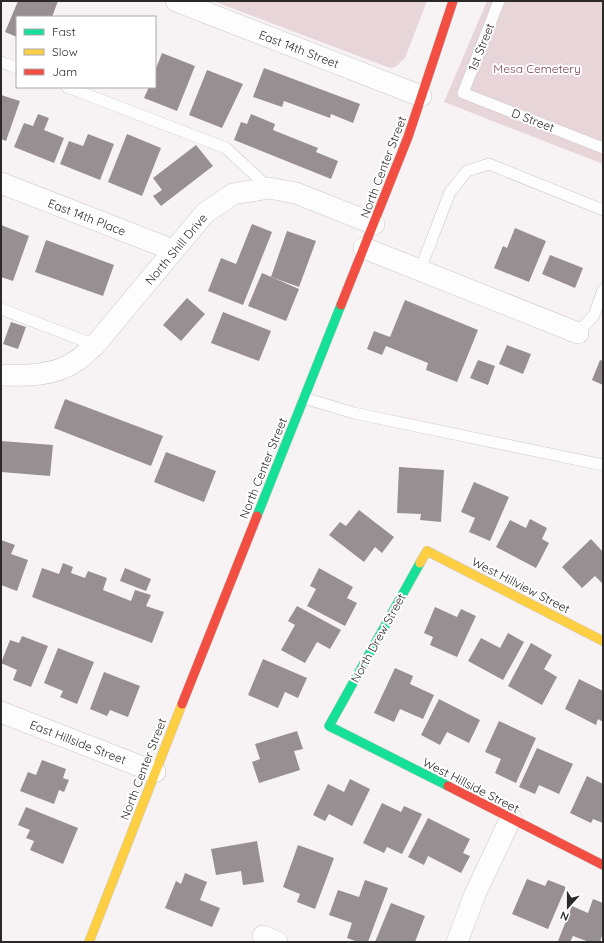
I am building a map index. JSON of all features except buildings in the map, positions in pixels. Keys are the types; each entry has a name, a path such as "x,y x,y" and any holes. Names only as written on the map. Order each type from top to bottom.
{"street":[{"name":"East 14th Street","path":"176,1 421,96"},
{"name":"North Center Street","path":"89,942 155,772 408,138 442,30 453,1"},
{"name":"East 14th Place","path":"1,183 173,250"},
{"name":"North Shill Drive","path":"1,375 19,376 51,372 76,362 95,345 205,212 233,194 269,188 296,193 374,224"},
{"path":"364,248 578,333"},
{"name":"West Hillview Street","path":"427,551 603,641"},
{"name":"North Drew Street","path":"329,726 427,551"},
{"name":"East Hillside Street","path":"2,715 155,772"},
{"name":"West Hillside Street","path":"329,726 603,865"},
{"path":"457,942 476,894 511,818"}],"lane":[{"name":"1st Street","path":"463,93 499,1"},
{"path":"1,62 16,68"},
{"path":"70,88 226,148 269,188"},
{"name":"D Street","path":"463,93 603,148"},
{"path":"420,270 450,192 467,171 481,166 489,164 603,210"},
{"path":"578,333 594,315 603,290"},
{"path":"1,309 95,345"},
{"path":"304,398 354,413 603,464"}],"green space":[{"path":"213,1 427,1 405,58 395,67 390,68"},
{"name":"Mesa Cemetery","path":"487,1 603,1 603,164 444,102"}],"traffic: fast":[{"path":"257,516 341,305"},
{"path":"420,563 329,726 448,786"}],"traffic: slow":[{"path":"420,563 427,551 603,641"},
{"path":"89,942 182,704"}],"traffic: jam":[{"path":"341,305 408,137 453,1"},
{"path":"182,704 257,516"},
{"path":"448,786 603,865"}]}
